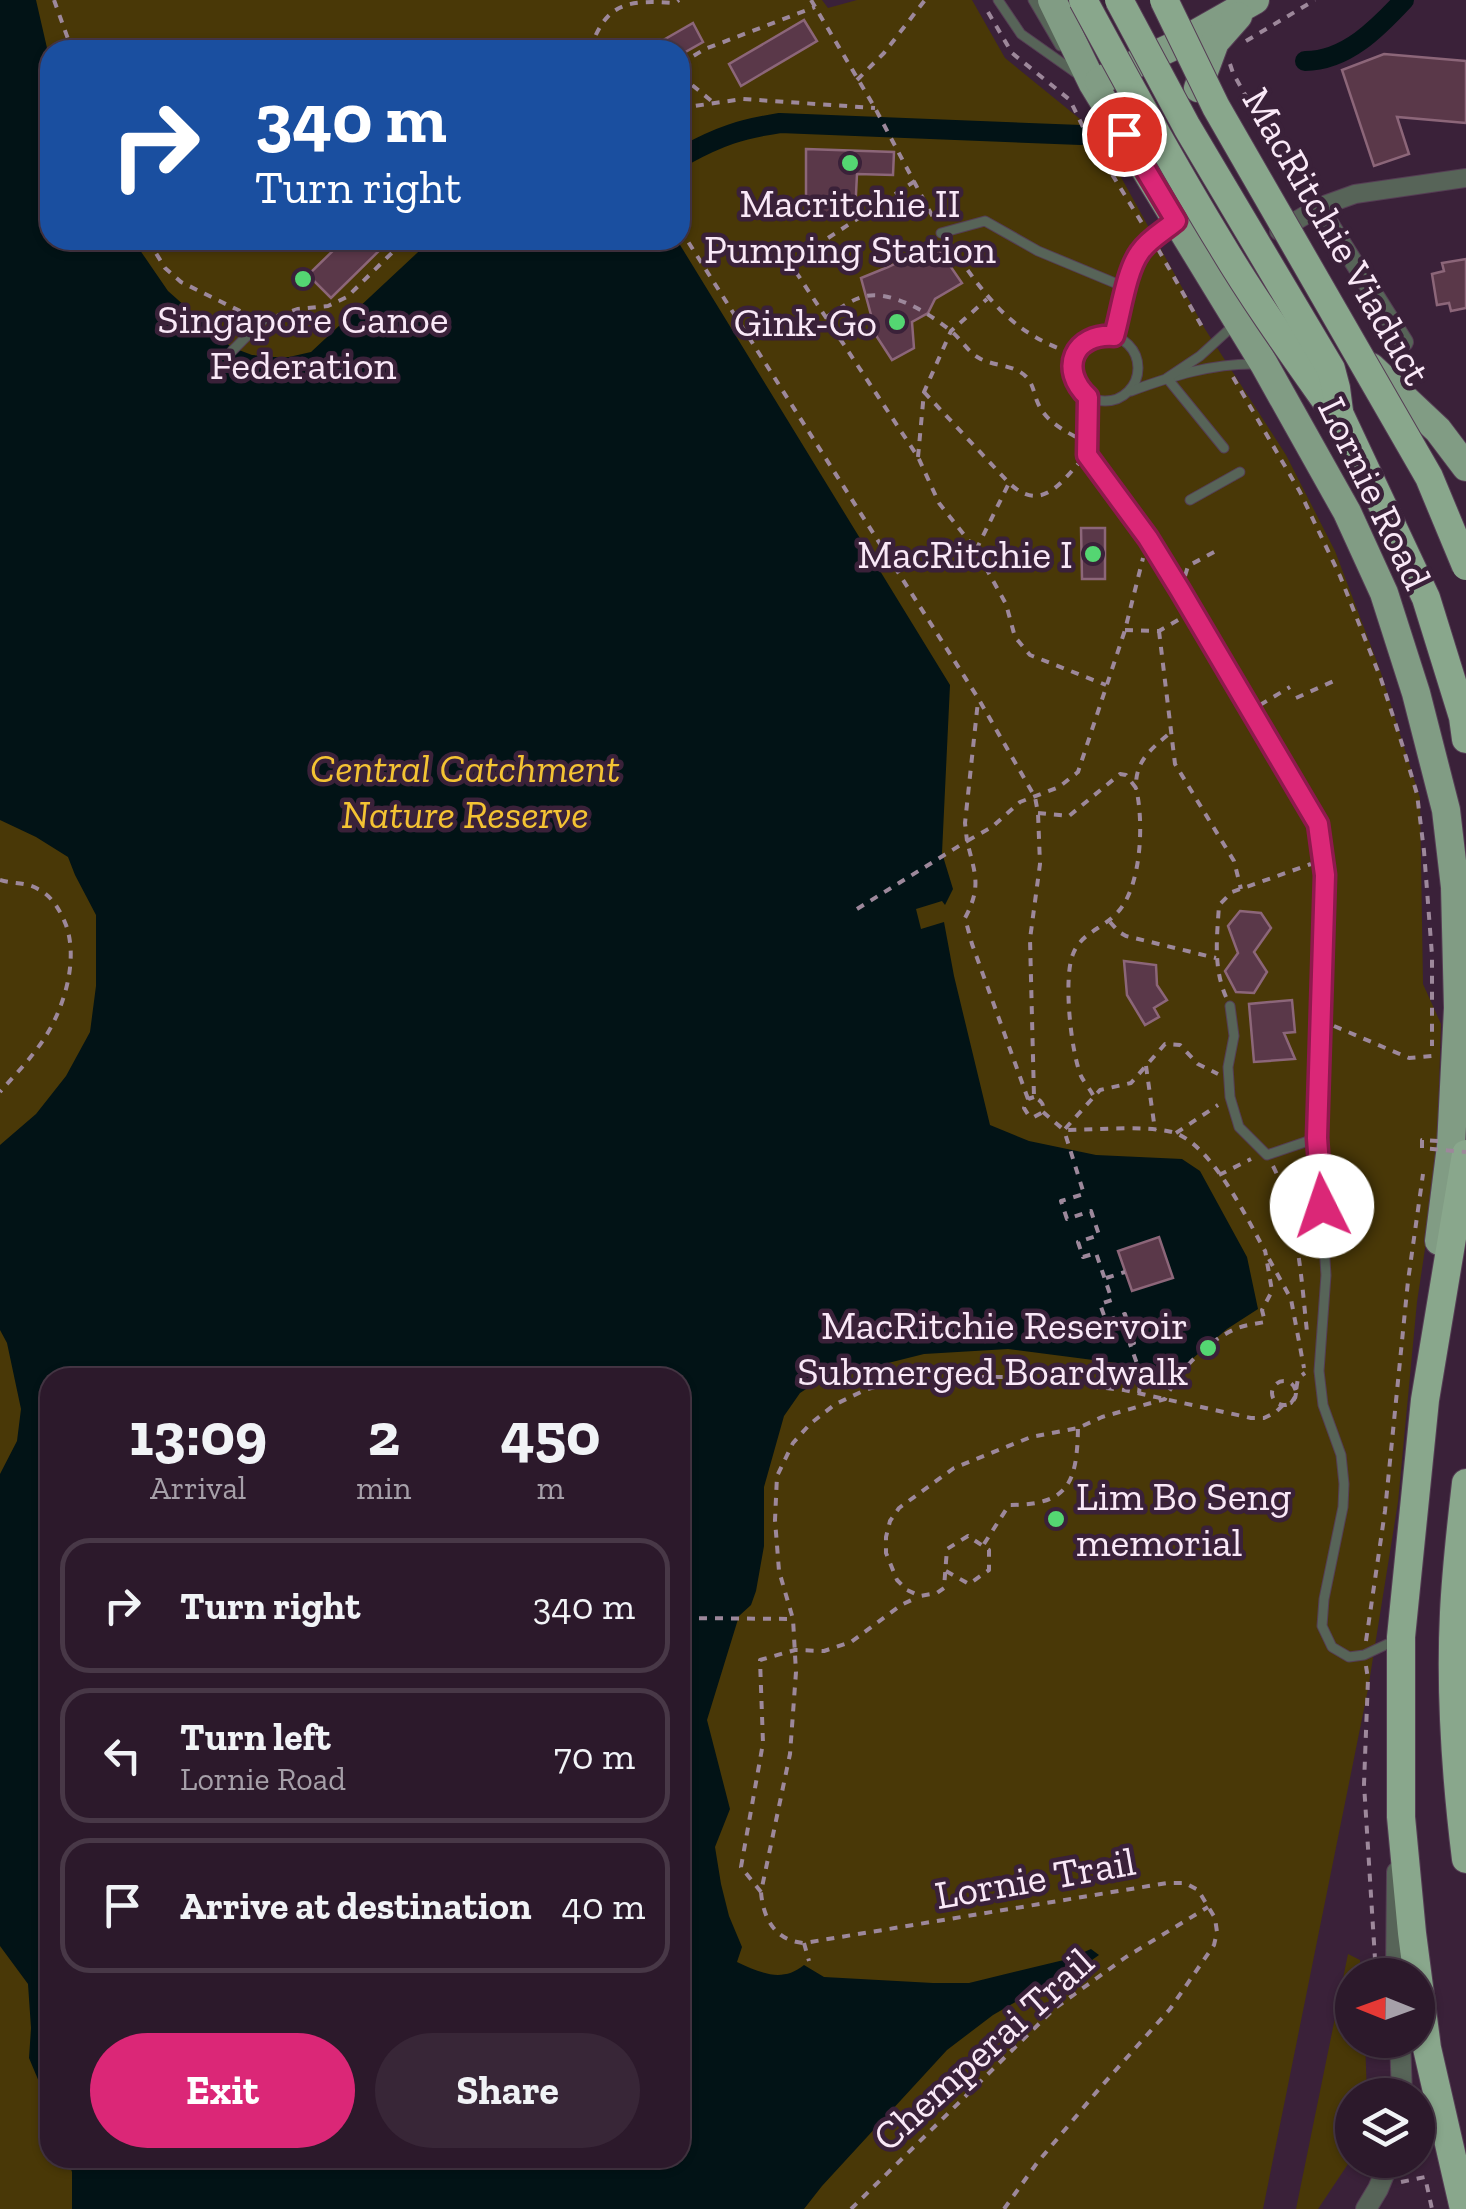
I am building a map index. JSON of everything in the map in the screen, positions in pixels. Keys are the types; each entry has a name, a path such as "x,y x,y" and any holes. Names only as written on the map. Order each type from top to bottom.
{"highway":[{"path":"1084,0 1160,143 1224,250 1272,325 1333,411 1339,413"},
{"path":"1117,0 1330,369 1339,413 1426,598 1463,717 1466,739"},
{"name":"MacRitchie Viaduct","path":"1164,0 1216,107 1428,477 1466,566"},
{"name":"Lornie Road","path":"1464,2209 1428,2048 1401,1816 1402,1638 1425,1400 1466,1154"},
{"path":"1466,1482 1452,1670 1458,1796 1466,1859"}],"main road":[{"name":"Lornie Road","path":"1052,0 1085,79 1239,321 1346,512 1384,593 1416,693 1446,810 1454,887 1458,1008 1451,1146 1420,1388 1425,1400"},
{"path":"1066,27 1117,0"},
{"name":"Lornie Road","path":"1150,0 1347,344 1438,430 1466,467"},
{"path":"1085,79 1174,46 1251,2"},
{"path":"1198,88 1215,42 1251,2"},
{"path":"1239,321 1308,280"},
{"path":"1264,364 1298,344 1347,344"}],"street":[{"path":"1279,231 1319,207 1356,194 1466,178"},
{"path":"1319,207 1404,342"},
{"path":"1396,1958 1395,1893 1401,1816"},
{"path":"1366,2209 1383,2178"}],"lane":[{"path":"998,0 1021,34 1085,79"},
{"path":"1034,0 1085,79"},
{"path":"941,233 985,221 1038,251 1127,288"},
{"path":"1114,336 1138,254 1176,221"},
{"path":"232,351 264,318"},
{"path":"1167,378 1239,321"},
{"path":"1128,392 1138,372 1133,349 1114,336 1102,335 1081,345 1075,354 1073,377 1079,389 1098,401 1110,401 1167,378 1226,366 1264,364"},
{"path":"1167,378 1224,448"},
{"path":"1088,397 1087,455 1148,538 1318,824 1325,875 1317,1138 1326,1275 1319,1371 1322,1405 1341,1455 1344,1484 1322,1626 1332,1647 1349,1657 1364,1656 1402,1638"},
{"path":"1190,500 1240,472"},
{"path":"1230,1006 1234,1036 1228,1076 1230,1098 1240,1127 1267,1155 1317,1138"}],"path":[{"path":"54,0 68,40"},
{"path":"595,40 608,14 628,4 679,0"},
{"path":"811,0 875,108 941,233 987,298 1022,331 1075,354"},
{"path":"857,80 925,0"},
{"path":"983,0 1012,53 1070,100 1213,344"},
{"path":"1236,48 1315,0"},
{"path":"690,58 815,6"},
{"path":"690,83 714,103"},
{"path":"690,107 743,99 875,108"},
{"path":"915,181 790,263 918,457 939,503 976,550 1006,604 1021,647 1030,655 1106,685"},
{"path":"690,245 978,698 1035,797 1040,864 1030,939 1032,1098 1024,1108 1029,1116 1039,1116 1044,1106 1032,1098"},
{"path":"154,250 165,268 181,282 250,316 264,318 328,306 347,297 395,250"},
{"path":"825,318 850,301 866,296 884,295 900,301 952,332 977,358 1027,377 1047,418 1077,437 1087,455 1054,491 1045,495 1025,494 1009,483 924,392"},
{"path":"918,457 924,392 952,332 987,298"},
{"path":"1226,366 1300,492 1340,576 1395,720 1417,794 1432,955 1432,1056 1410,1058 1320,1020"},
{"path":"976,550 1009,483"},
{"path":"857,910 992,828 1020,802 1059,788 1078,772 1125,630 1148,538"},
{"path":"1180,590 1188,566 1218,550"},
{"path":"1125,630 1159,631 1194,612"},
{"path":"1159,631 1175,764 1234,861 1241,889"},
{"path":"1296,698 1336,680"},
{"path":"1252,710 1287,688"},
{"path":"978,698 965,824 976,897 966,918 972,944 1032,1098"},
{"path":"1094,1095 1081,1076 1072,1038 1068,972 1083,938 1109,920 1126,901 1138,856 1140,804 1136,774 1145,754 1170,733"},
{"path":"1038,813 1069,816 1120,774 1126,775 1136,788"},
{"path":"1230,1006 1219,981 1216,958 1219,904 1232,892 1301,867"},
{"path":"0,880 22,883 50,896 62,913 69,934 70,971 62,1003 39,1047 0,1092"},
{"path":"1109,920 1126,936 1216,958"},
{"path":"1064,1130 1094,1095 1131,1083 1161,1046 1170,1042 1180,1044 1198,1064 1228,1076"},
{"path":"1146,1066 1155,1130"},
{"path":"1176,1133 1230,1098"},
{"path":"1042,1112 1064,1130 1084,1194 1061,1202 1067,1219 1092,1211 1100,1235 1078,1242 1084,1257 1096,1253 1112,1300 1100,1304 1106,1320 1125,1314 1140,1376 1139,1393"},
{"path":"1064,1130 1176,1133 1202,1150 1242,1210 1291,1299 1306,1372"},
{"path":"1438,1140 1422,1140 1422,1148 1466,1154"},
{"path":"1219,1175 1267,1155 1281,1183 1298,1253 1308,1339"},
{"path":"920,1596 898,1580 886,1553 890,1521 899,1508 954,1468 1031,1437 1078,1428 1165,1399 1186,1366 1214,1342 1232,1330 1264,1322 1262,1310 1272,1291 1264,1250"},
{"path":"1105,1279 1125,1272"},
{"path":"809,1961 804,1944 790,1942 768,1922 760,1892 790,1754 796,1672 793,1619 779,1571 774,1520 778,1476 793,1443 834,1405 892,1382 1003,1377 1139,1393 1264,1418 1294,1400 1298,1378 1306,1372 1319,1371"},
{"path":"1283,1405 1273,1398 1274,1386 1285,1380 1295,1388"},
{"path":"983,1546 1009,1505 1035,1505 1063,1490 1072,1477 1078,1428"},
{"path":"760,1892 741,1867 763,1743 760,1660 795,1650 824,1652 850,1642 901,1605 944,1588 947,1549 968,1536 990,1550 989,1570 968,1584 946,1571"},
{"path":"690,1618 793,1619"},
{"name":"Lornie Trail","path":"804,1944 1167,1883 1185,1883 1198,1890 1210,1906"},
{"path":"1004,2209 1037,2163 1170,2008 1214,1945 1217,1932 1210,1906"},
{"name":"Chemperai Trail","path":"851,2209 1054,2009 1210,1906"},
{"path":"1397,2182 1425,2177 1432,2209"}],"green space":[{"name":"Central Catchment Nature Reserve","path":"0,0 822,0 828,8 857,0 972,0 1005,58 1096,132 1205,329 1286,455 1335,551 1380,670 1420,798 1423,984 1441,1024 1436,1176 1417,1302 1398,1502 1368,1689 1263,2209 0,2209"},
{"path":"1335,2018 1335,2058 1366,2058 1366,2078 1335,2078 1335,2178 1339,2178 1318,2209 1296,2209"}],"shaded area":[{"name":"Central Catchment Nature Reserve","path":"0,0 36,0 45,40 40,40 40,250 140,250 168,291 231,347 252,355 289,357 311,352 420,250 683,250 950,685 942,853 953,889 945,905 942,901 916,909 921,929 944,922 990,1125 1029,1141 1096,1155 1182,1159 1200,1171 1247,1257 1258,1309 1227,1329 1178,1371 1008,1349 924,1354 820,1380 800,1393 784,1416 764,1487 764,1546 756,1591 751,1605 739,1616 707,1720 730,1809 715,1847 729,1916 742,1947 737,1962 779,1975 804,1965 824,1977 969,1983 1068,1959 1091,1949 1099,1955 1071,1975 993,2015 947,2050 804,2209 72,2209 71,2168 690,2168 690,1368 40,1368 40,2084 29,2058 28,1984 0,1946 0,1474 17,1441 21,1409 7,1343 0,1330 0,1145 36,1114 66,1076 90,1032 96,986 96,915 68,857 0,820"}],"building":[{"path":"804,20 817,41 741,86 729,64"},
{"path":"693,23 703,42 690,49 690,40 663,40"},
{"path":"1384,54 1466,61 1466,123 1397,117 1409,154 1374,166 1342,70"},
{"path":"806,149 894,152 893,175 857,174 855,214 806,213"},
{"path":"935,244 962,283 935,299 928,313 912,322 914,348 892,360 877,337 861,278"},
{"path":"334,250 380,250 331,298 308,275"},
{"path":"1466,259 1466,308 1451,311 1449,303 1437,305 1432,274 1444,271 1442,263"},
{"name":"MacRitchie I","path":"1081,528 1105,528 1105,579 1082,579"},
{"path":"1240,911 1261,913 1271,928 1254,952 1267,972 1254,993 1236,992 1225,971 1238,953 1228,926"},
{"path":"1124,961 1156,965 1157,985 1167,1000 1154,1008 1159,1017 1145,1025 1127,995"},
{"path":"1292,1000 1295,1032 1284,1033 1295,1059 1254,1062 1249,1004"},
{"path":"1159,1237 1173,1278 1132,1291 1118,1251"}],"waterway":[{"path":"1305,61 1320,60 1347,49 1372,32 1404,0"},
{"path":"690,152 731,134 780,123 1081,135"}],"place":[{"name":"Macritchie II Pumping Station","path":"850,163"},
{"name":"Singapore Canoe Federation","path":"303,279"},
{"name":"Gink-Go","path":"897,322"},
{"name":"MacRitchie I","path":"1093,554"},
{"name":"MacRitchie Reservoir Submerged Boardwalk","path":"1208,1348"},
{"name":"Lim Bo Seng memorial","path":"1056,1519"}],"route":[{"path":"1124,134 1176,221 1138,254 1114,336 1090,338 1075,354 1073,377 1088,397 1087,455 1148,538 1318,824 1325,875 1317,1138 1322,1206"}]}
